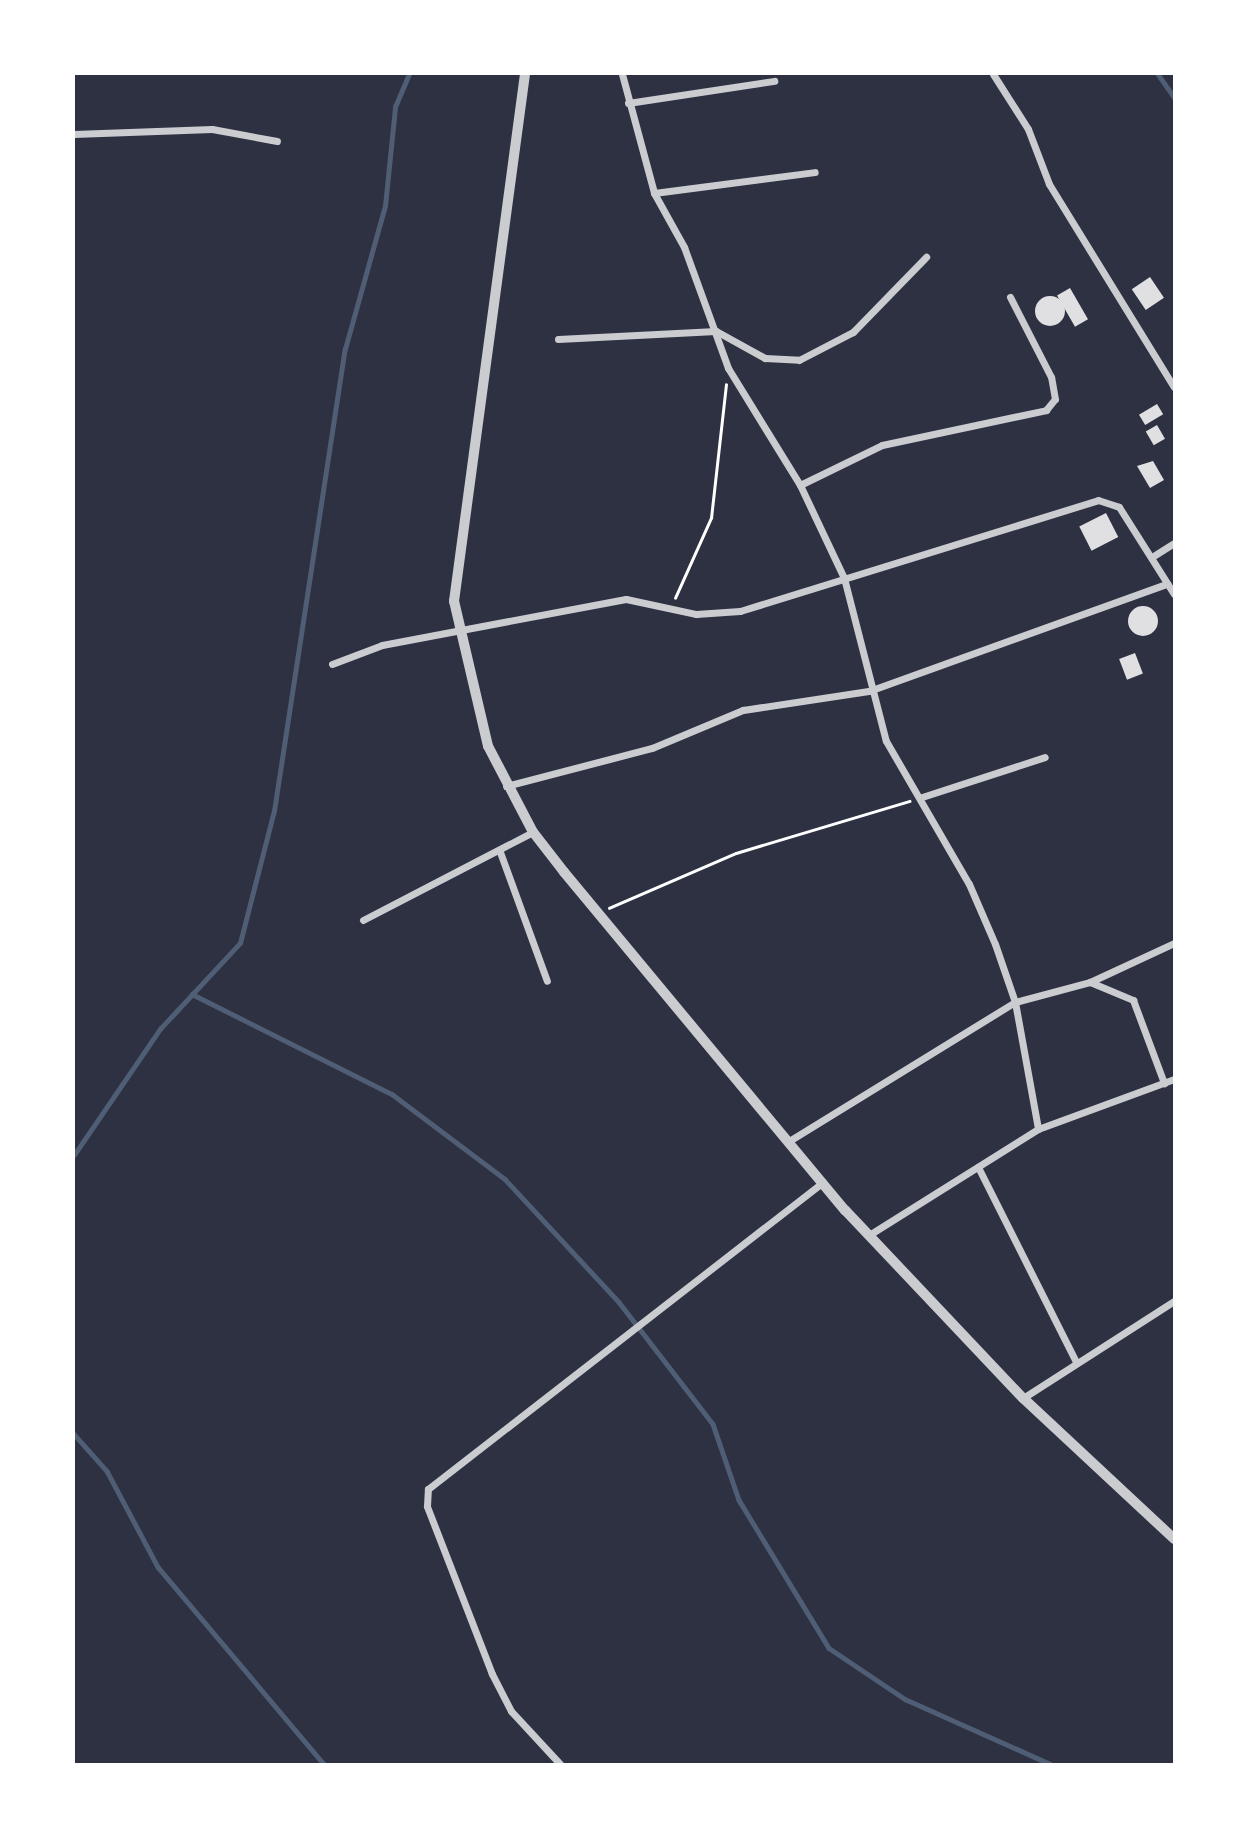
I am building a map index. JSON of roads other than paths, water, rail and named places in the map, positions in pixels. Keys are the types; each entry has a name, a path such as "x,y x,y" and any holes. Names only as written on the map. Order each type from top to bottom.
{"street":[{"path":"525,74 454,601 475,702 506,786 533,832 597,913 869,1236 1023,1398 1174,1539"},
{"path":"622,74 654,193 684,247 728,368 800,485 844,578 869,691 886,741 922,797 969,884 1015,1002 1038,1129"},
{"path":"993,74 1028,129 1049,184 1174,387"},
{"path":"628,103 774,81"},
{"path":"74,134 212,128 277,141"},
{"path":"654,193 815,172"},
{"path":"558,339 716,331 765,358 813,355 870,317 926,257"},
{"path":"800,485 882,445 1046,410 1055,398 1051,377 1010,297"},
{"path":"332,664 382,645 626,599 696,614 740,611 1098,500 1119,506 1155,555 1174,594"},
{"path":"1155,555 1174,542"},
{"path":"506,786 652,748 743,710 869,691 1167,584"},
{"path":"922,797 1045,757"},
{"path":"363,920 500,852 533,832"},
{"path":"500,852 547,981"},
{"path":"789,1141 1015,1002 1090,982 1174,943"},
{"path":"1090,982 1133,1000 1164,1083"},
{"path":"869,1236 1038,1129 1174,1079"},
{"path":"978,1167 1076,1362"},
{"path":"560,1765 511,1711 492,1674 427,1506 428,1489 823,1182"},
{"path":"1023,1398 1174,1301"}],"waterway":[{"path":"74,1155 160,1029 240,943 274,811 345,349 385,206 395,107 409,74"},
{"path":"1158,74 1174,97"},
{"path":"192,994 392,1094 505,1179 619,1302 713,1424 739,1500 829,1648 905,1699 1050,1764"},
{"path":"74,1434 107,1471 158,1567 324,1764"}]}
